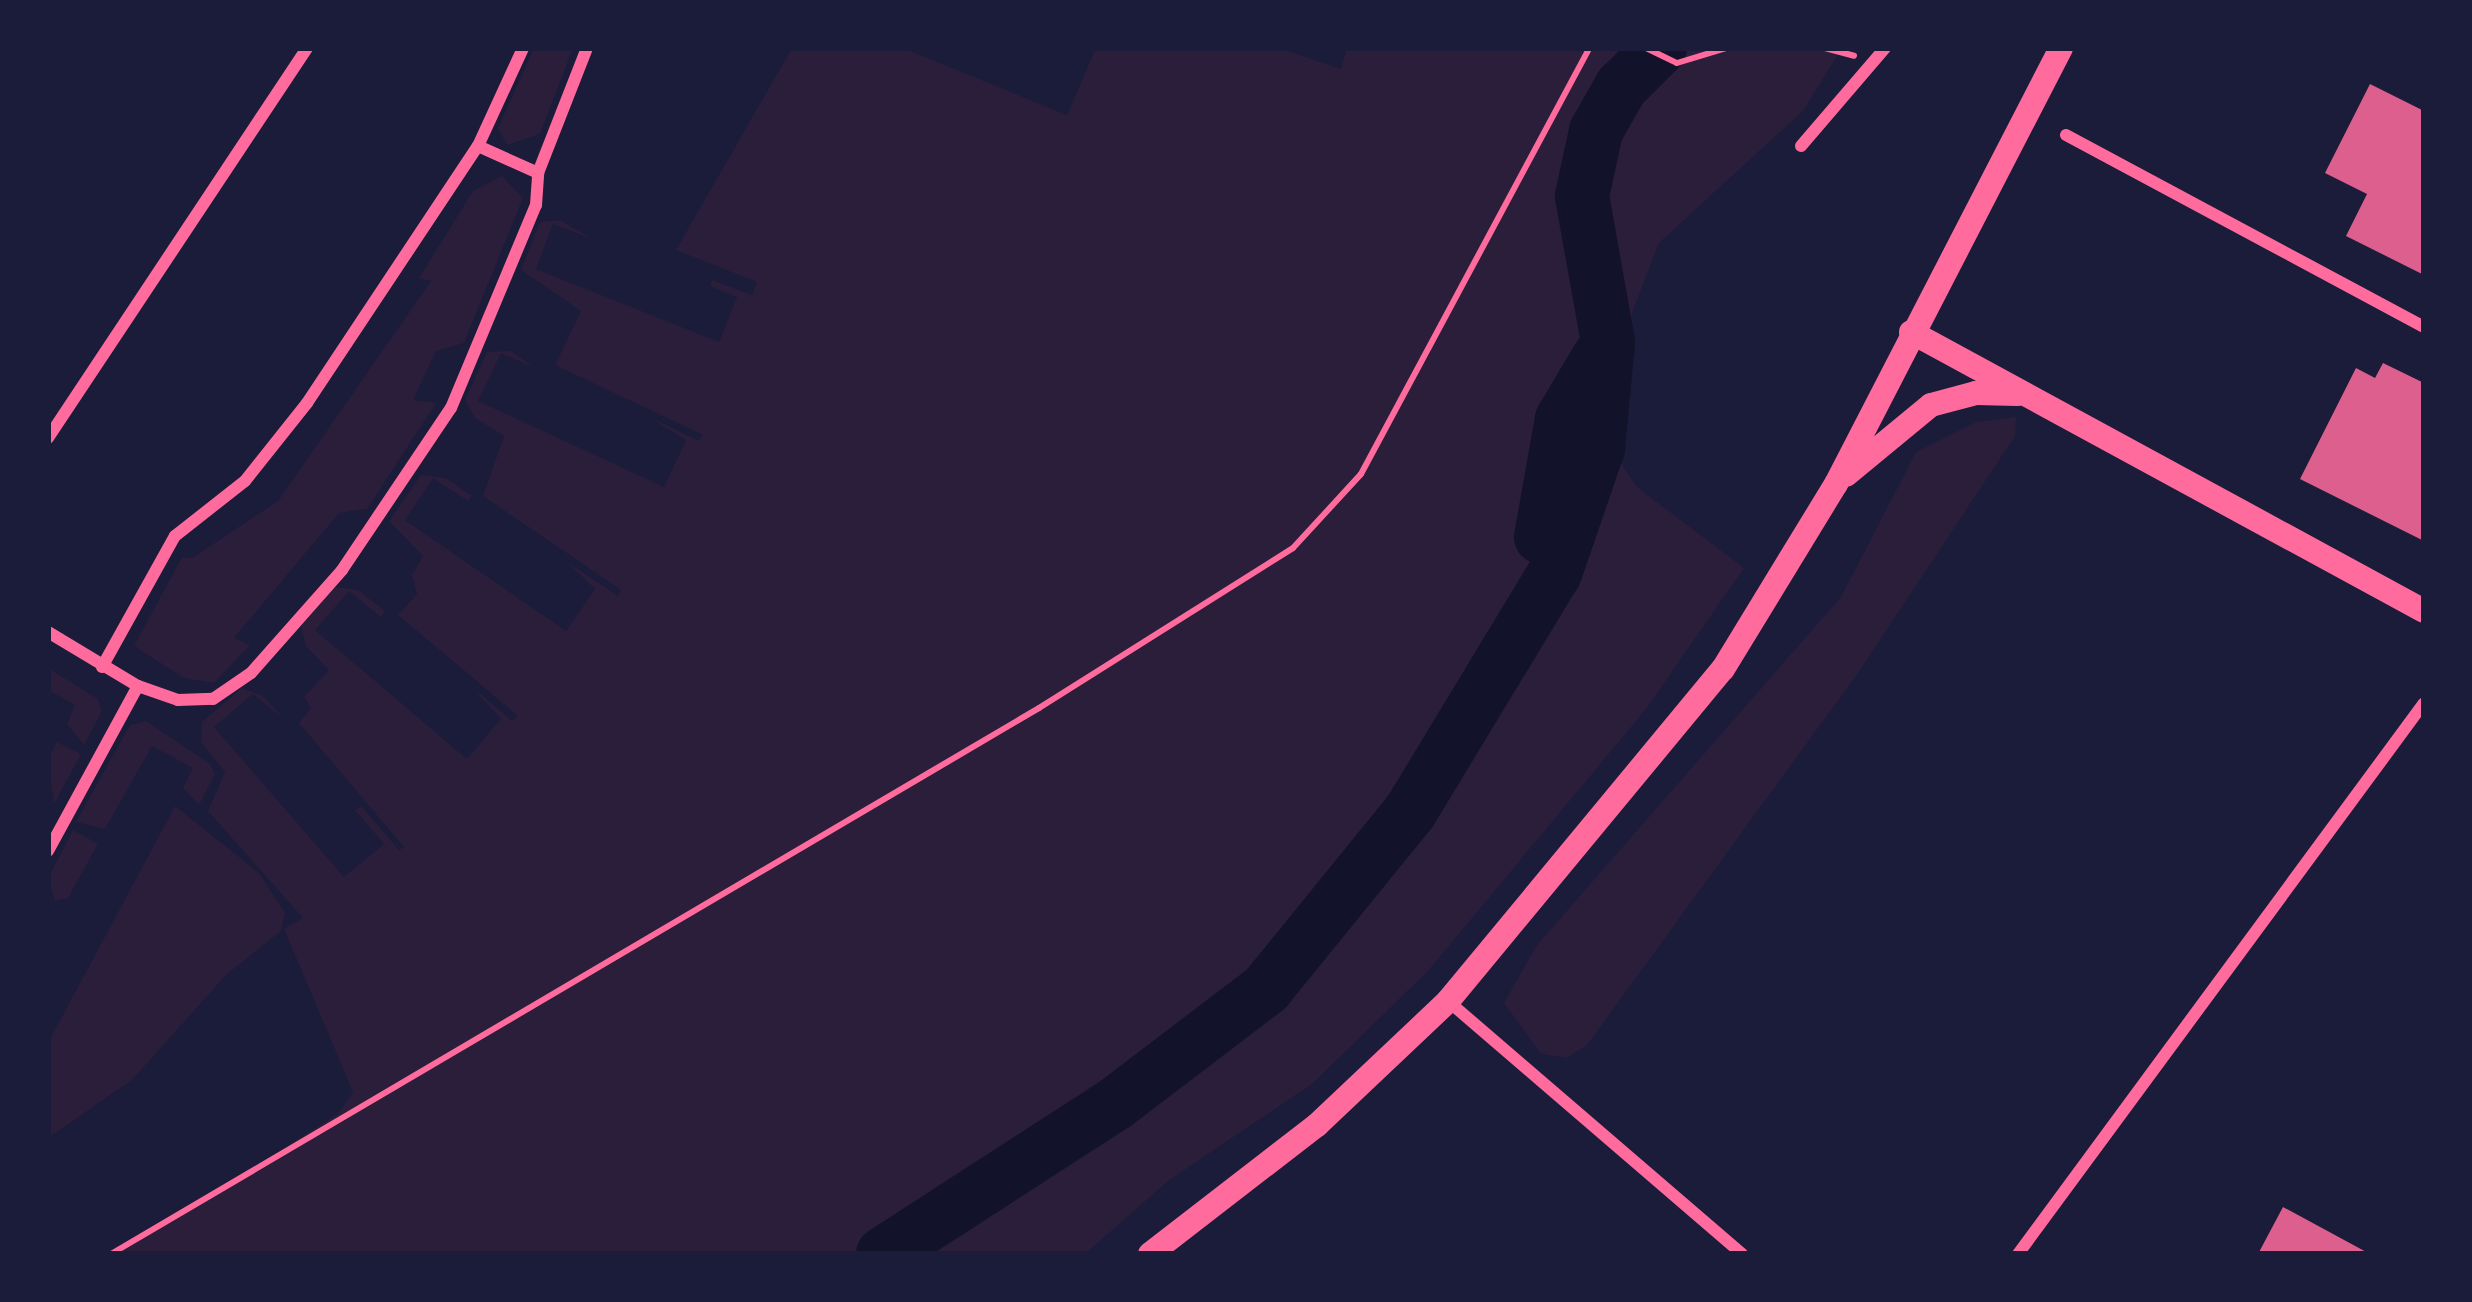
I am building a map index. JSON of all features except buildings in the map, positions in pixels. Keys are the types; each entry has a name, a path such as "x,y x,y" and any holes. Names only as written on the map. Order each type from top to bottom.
{"main road":[{"path":"1150,1254 1317,1125 1448,1001 1723,669 1836,484 2061,48"},
{"path":"1911,332 2424,610"},
{"path":"1836,484 1931,405 1976,393 2022,394"}],"street":[{"path":"48,437 307,48"},
{"path":"102,667 175,536 245,481 307,403 478,146 523,48"},
{"path":"48,632 138,686 178,700 231,691 342,570 452,408 536,205 538,173 587,48"},
{"path":"1801,146 1885,48"},
{"path":"2066,135 2424,327"},
{"path":"478,146 538,173"},
{"path":"48,851 138,686"},
{"path":"2018,1254 2424,703"},
{"path":"1448,1001 1742,1254"}],"path":[{"path":"111,1254 1039,708 1293,548 1361,474 1588,48"},
{"path":"1646,48 1677,63 1726,48"}],"shaded area":[{"path":"534,48 573,48 540,134 507,145 498,128"},
{"path":"792,48 903,48 1067,115 1096,48 1279,48 1341,69 1347,48 1842,48 1803,111 1659,243 1627,326 1615,454 1637,487 1744,568 1646,709 1428,971 1312,1084 1168,1181 1085,1254 118,1254 339,1113 353,1092 284,929 303,918 208,811 225,772 201,742 202,722 242,688 263,696 285,720 253,694 214,727 344,877 384,844 355,810 361,806 399,850 404,847 299,723 311,708 304,697 329,670 306,646 301,626 335,587 358,590 385,611 381,617 349,591 315,630 467,759 501,719 472,687 512,721 518,716 398,615 417,594 412,575 423,556 389,521 421,475 446,478 472,496 468,501 433,478 405,520 566,631 595,589 567,562 618,596 621,590 483,496 504,436 475,418 465,400 487,352 511,351 535,368 501,353 478,401 664,487 686,440 647,416 699,441 703,435 555,365 581,311 521,270 540,222 560,220 592,239 553,224 536,269 719,342 737,297 710,286 712,280 752,295 757,282 676,250"},
{"path":"502,176 523,198 464,343 436,351 413,400 436,403 367,509 339,513 234,638 250,645 214,683 184,678 134,646 182,557 192,558 278,501 431,281 419,278 473,191"},
{"path":"2016,417 2015,436 1858,673 1587,1045 1567,1058 1541,1054 1504,1003 1537,945 1841,597 1916,452 1976,422"},
{"path":"48,668 98,699 102,711 84,745 67,724 75,705 48,690"},
{"path":"146,721 210,764 215,774 199,805 183,788 193,768 152,746 105,829 76,822 130,725"},
{"path":"57,742 81,754 54,804 48,759"},
{"path":"175,806 259,873 285,913 281,931 226,975 132,1080 48,1138 48,1043"},
{"path":"73,830 98,844 68,898 55,901 48,878"}],"waterway":[{"path":"883,1254 1115,1104 1266,989 1410,812 1555,573 1598,448 1608,342 1582,196 1596,131 1621,87 1660,48"},
{"path":"1541,537 1562,419 1599,357"}]}
